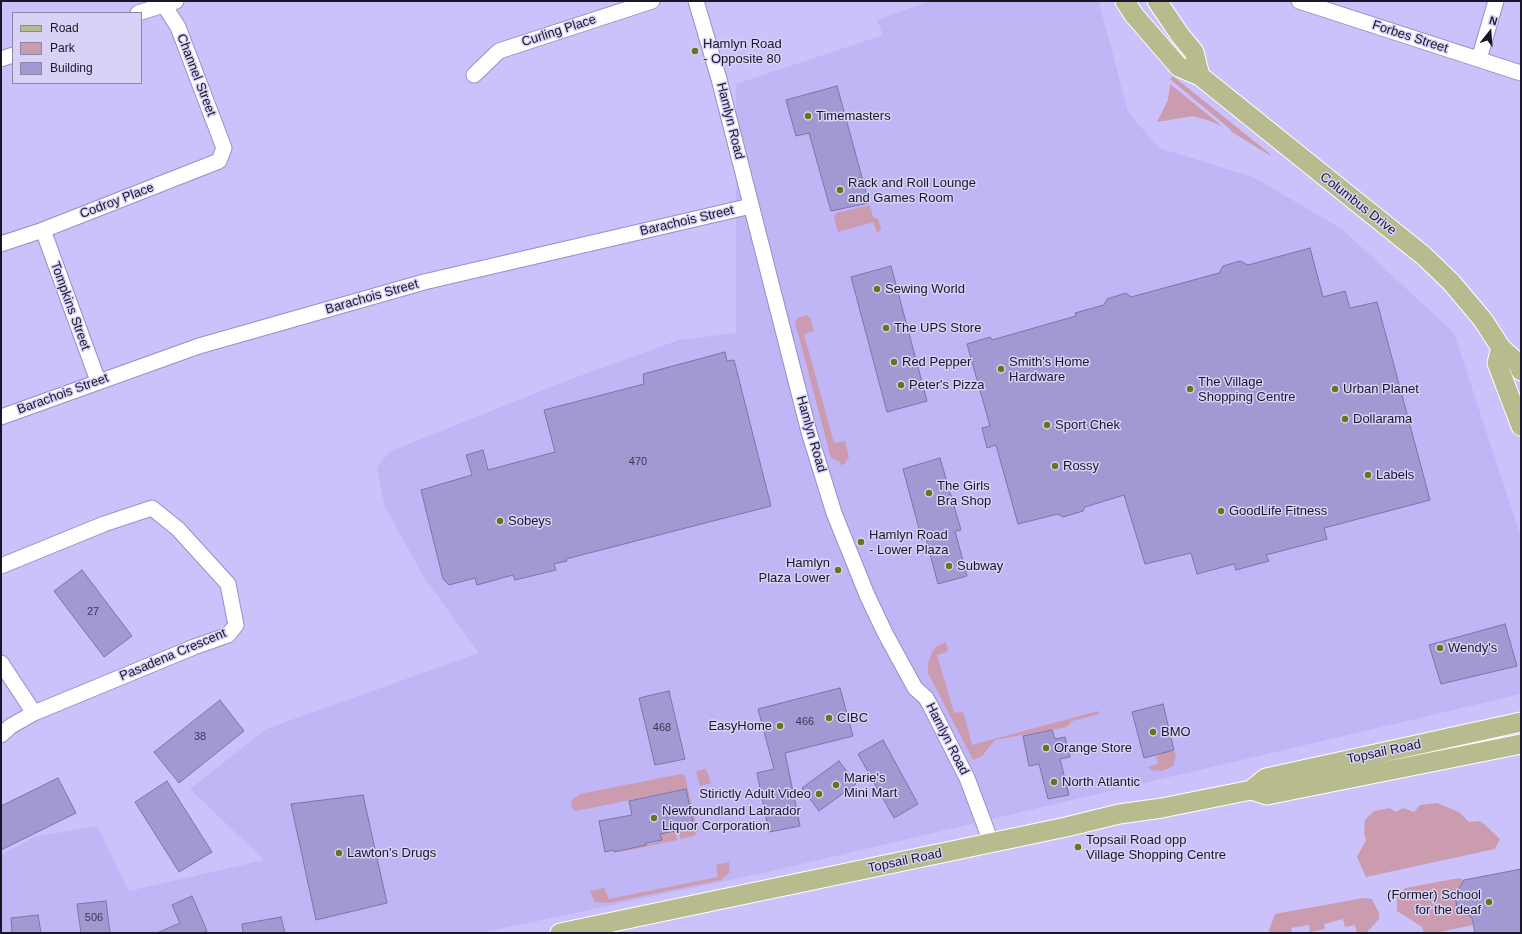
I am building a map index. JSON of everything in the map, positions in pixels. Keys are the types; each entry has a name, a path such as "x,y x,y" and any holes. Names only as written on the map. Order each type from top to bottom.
{"main road":[{"name":"Columbus Drive","path":"1125,1 1134,15 1179,67 1200,76 1424,256 1451,282 1483,320 1501,348 1518,362 1521,371"},
{"path":"1157,1 1180,35 1194,52 1200,76"},
{"path":"1501,348 1497,363 1521,426"},
{"name":"Topsail Road","path":"560,933 1066,827 1119,814 1162,808 1251,790 1266,778 1521,722"},
{"name":"Topsail Road","path":"1251,790 1267,795 1521,744"}],"street":[{"name":"Curling Place","path":"474,75 499,51 652,1"},
{"name":"Hamlyn Road","path":"696,1 720,79 809,432 834,513 885,633 915,688 926,698 967,778 991,842"},
{"path":"1479,59 1496,1"},
{"name":"Forbes Street","path":"1308,2 1521,73"},
{"path":"141,12 170,3"},
{"name":"Channel Street","path":"170,3 224,148"},
{"path":"1,59 12,55"},
{"name":"Codroy Place","path":"1,244 43,230 219,161 224,148"},
{"name":"Barachois Street","path":"1,417 199,346 424,282 751,206"},
{"name":"Tompkins Street","path":"43,230 98,381"},
{"name":"Pasadena Crescent","path":"1,566 104,524 152,508 178,529 228,584 236,625 228,635 194,647 34,713 11,726 1,735"},
{"path":"1,663 34,713"}],"shaded area":[{"path":"929,1 1099,2 1128,112 1159,148 1253,177 1342,229 1454,333 1521,537 1521,694 772,871 481,933 1,933 1,855 34,837 97,826 129,891 264,860 190,789 266,729 479,653 425,579 385,507 377,468 389,452 566,381 679,340 736,333 736,84 883,35 877,20"}],"green space":[{"path":"1173,76 1271,156 1230,131 1231,130 1170,79"},
{"path":"1170,84 1222,126 1193,116 1157,122 1168,100"},
{"path":"870,205 873,217 878,219 881,228 880,231 877,233 873,222 838,232 834,218 836,213"},
{"path":"807,315 810,318 814,331 804,334 834,443 845,441 849,457 844,464 840,465 840,462 831,458 795,322 798,318"},
{"path":"946,642 948,649 947,652 937,655 954,713 961,712 964,714 972,745 1098,711 1099,714 1072,721 1067,727 995,740 982,756 973,760 928,673 928,664 932,652 937,646"},
{"path":"1174,750 1176,757 1173,766 1162,771 1152,770 1148,767 1158,764 1156,757 1158,754"},
{"path":"706,769 711,783 700,786 696,771"},
{"path":"681,774 685,776 698,831 694,836 680,839 679,830 694,827 686,789 576,811 571,807 572,800 580,794"},
{"path":"1437,803 1459,812 1469,822 1480,821 1500,839 1495,849 1366,877 1357,857 1366,840 1364,833 1365,820 1374,811 1390,808 1396,812 1403,808 1414,812 1420,805"},
{"path":"675,831 677,840 616,853 661,840 660,834"},
{"path":"729,862 729,873 721,880 609,903 595,902 590,891 604,888 609,899 718,877 716,865"},
{"path":"1459,878 1464,880 1473,925 1436,933 1424,933 1422,927 1397,911 1397,896 1405,888"},
{"path":"1363,898 1372,899 1379,913 1379,919 1366,933 1357,933 1355,925 1345,927 1343,919 1324,924 1325,929 1310,932 1309,925 1291,928 1292,933 1268,933 1275,914"}],"building":[{"path":"837,86 869,203 831,211 809,133 796,136 786,100"},
{"name":"The Village Shopping Centre","path":"1310,248 1323,297 1345,291 1350,308 1377,302 1430,500 1324,528 1327,539 1266,555 1269,561 1236,570 1234,564 1197,574 1191,553 1145,564 1124,495 1085,507 1083,511 1063,517 1058,514 1018,524 996,445 987,448 982,428 990,426 967,344 990,337 992,340 1076,316 1075,313 1104,305 1107,299 1126,293 1131,297 1219,273 1223,266 1240,261 1248,265"},
{"path":"891,266 927,401 887,412 851,277"},
{"path":"725,352 727,361 734,360 771,506 566,559 567,561 554,564 556,570 515,580 513,575 477,585 475,578 449,585 443,579 421,490 472,475 466,455 483,450 488,470 555,452 544,410 644,384 643,374"},
{"path":"940,458 961,530 955,531 967,576 938,584 926,539 922,540 903,469"},
{"path":"82,570 132,636 104,657 54,591"},
{"path":"1505,624 1517,666 1441,684 1429,645"},
{"path":"840,688 853,736 785,753 800,826 769,832 757,773 774,769 758,709"},
{"path":"669,691 685,759 655,765 639,698"},
{"path":"220,700 244,731 179,783 154,752"},
{"name":"BMO","path":"1163,704 1174,750 1144,758 1132,712"},
{"path":"1052,730 1055,739 1065,737 1070,757 1060,759 1069,795 1048,799 1039,764 1029,766 1023,736"},
{"path":"883,740 918,804 894,818 858,754"},
{"path":"839,761 856,784 819,811 802,788"},
{"path":"58,778 76,813 1,850 1,806"},
{"path":"167,781 212,852 179,872 135,802"},
{"name":"Newfoundland Labrador Liquor Corporation","path":"686,789 694,827 660,834 662,840 646,843 646,845 614,852 613,850 605,852 599,821 632,815 629,801"},
{"name":"Lawton's Drugs","path":"363,795 387,903 316,920 291,804"},
{"name":"(Former) School for the deaf","path":"1521,869 1521,933 1475,933 1472,918 1457,908 1455,895 1464,880"},
{"path":"192,896 207,931 201,933 157,933 180,923 172,905"},
{"path":"106,901 110,933 81,933 77,904"},
{"path":"38,915 41,933 12,933 11,918"},
{"path":"281,917 285,933 243,933 242,924"}],"place":[{"name":"Hamlyn Road - Opposite 80","path":"695,51"},
{"name":"Timemasters","path":"808,116"},
{"name":"Rack and Roll Lounge and Games Room","path":"840,190"},
{"name":"Sewing World","path":"877,289"},
{"name":"The UPS Store","path":"886,328"},
{"name":"Red Pepper","path":"894,362"},
{"name":"Smith's Home Hardware","path":"1001,369"},
{"name":"Peter's Pizza","path":"901,385"},
{"name":"The Village Shopping Centre","path":"1190,389"},
{"name":"Urban Planet","path":"1335,389"},
{"name":"Dollarama","path":"1345,419"},
{"name":"Sport Chek","path":"1047,425"},
{"name":"Rossy","path":"1055,466"},
{"name":"Labels","path":"1368,475"},
{"name":"The Girls Bra Shop","path":"929,493"},
{"name":"GoodLife Fitness","path":"1221,511"},
{"name":"Sobeys","path":"500,521"},
{"name":"Hamlyn Road - Lower Plaza","path":"861,542"},
{"name":"Subway","path":"949,566"},
{"name":"Hamlyn Plaza Lower","path":"838,570"},
{"name":"Wendy's","path":"1440,648"},
{"name":"CIBC","path":"829,718"},
{"name":"EasyHome","path":"780,726"},
{"name":"BMO","path":"1153,732"},
{"name":"Orange Store","path":"1046,748"},
{"name":"North Atlantic","path":"1054,782"},
{"name":"Marie's Mini Mart","path":"836,785"},
{"name":"Stirictly Adult Video","path":"819,794"},
{"name":"Newfoundland Labrador Liquor Corporation","path":"654,818"},
{"name":"Topsail Road opp Village Shopping Centre","path":"1078,847"},
{"name":"Lawton's Drugs","path":"339,853"},
{"name":"(Former) School for the deaf","path":"1489,902"}]}
